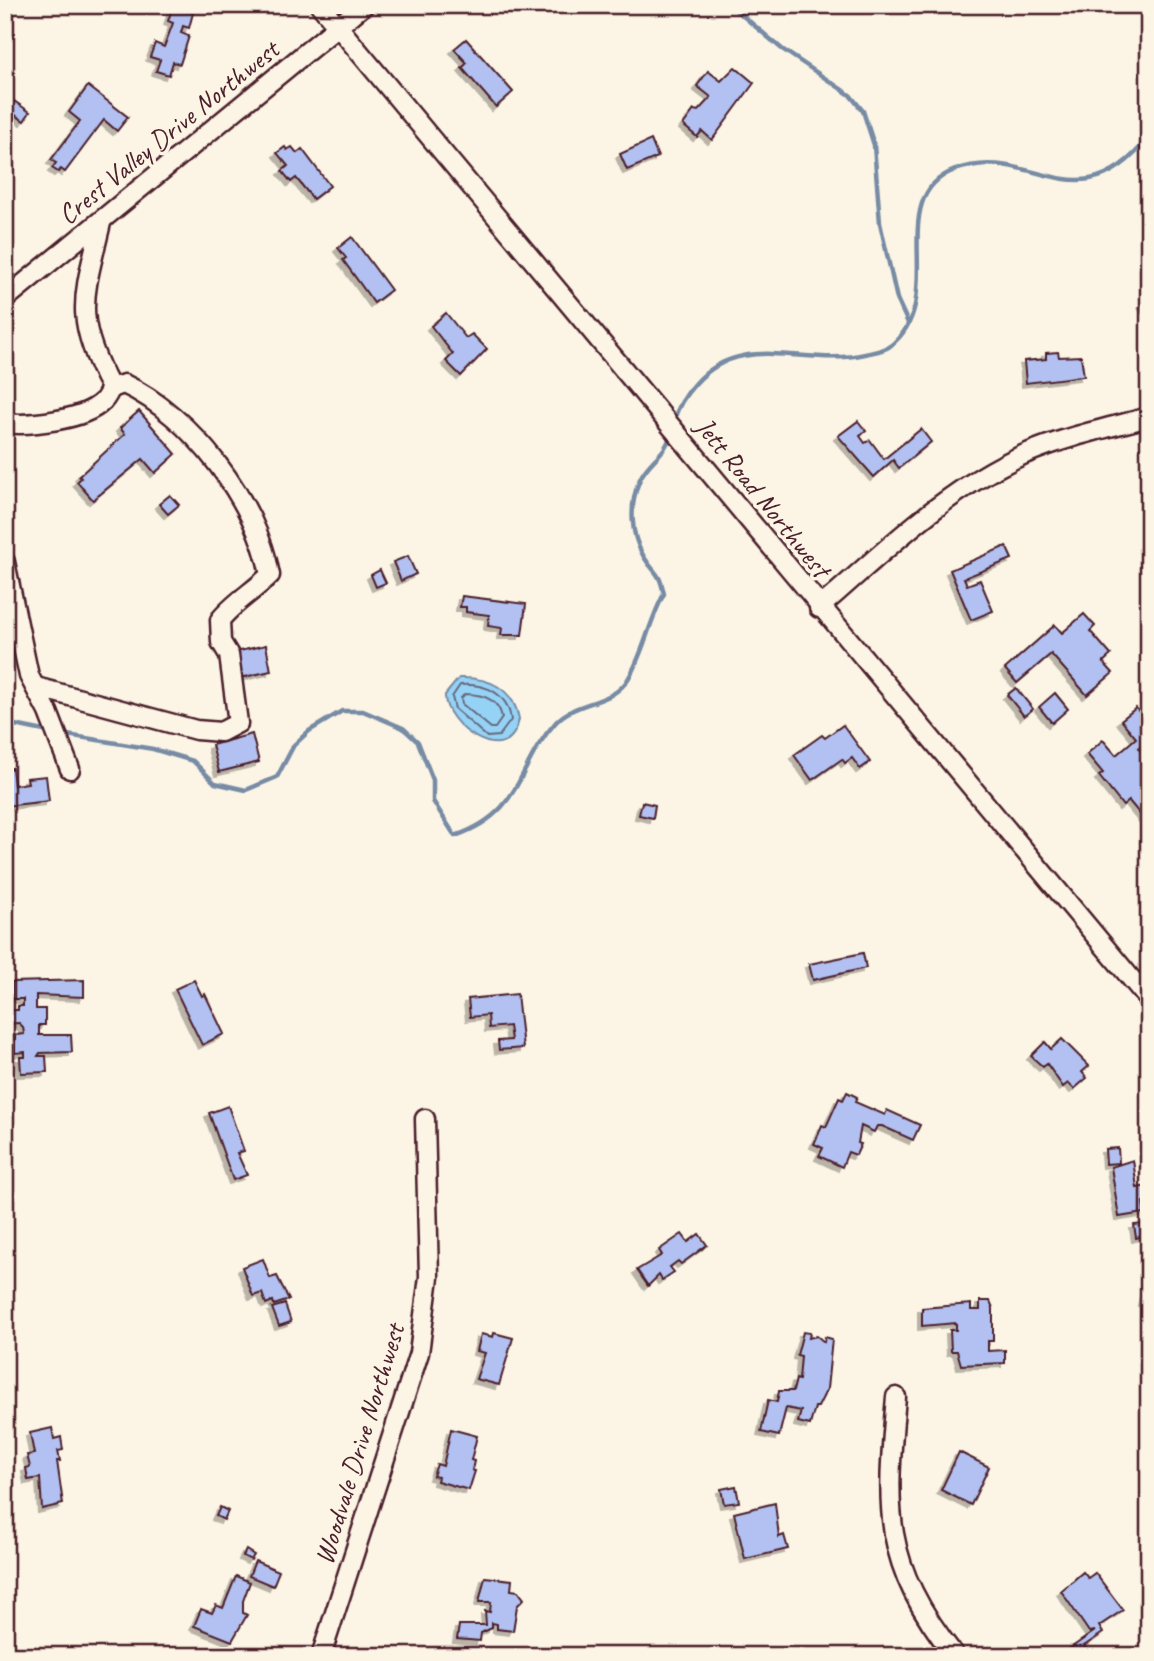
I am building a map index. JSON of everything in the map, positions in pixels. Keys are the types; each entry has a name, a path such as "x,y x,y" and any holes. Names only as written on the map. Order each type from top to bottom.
{"street":[{"name":"Jett Road Northwest","path":"320,5 819,608 1149,1000"},
{"name":"Crest Valley Drive Northwest","path":"5,299 364,5"},
{"path":"101,222 85,281 84,313 94,352 111,388"},
{"path":"5,423 23,425 84,411 102,402 111,388 124,384 134,389 182,423 220,468 265,546 270,575 248,597 229,608 220,620 219,631 229,655 238,723 221,732 196,730 36,687"},
{"path":"819,608 929,512 988,473 1062,440 1149,417"},
{"path":"5,562 29,676 66,762"},
{"name":"Woodvale Drive Northwest","path":"321,1656 419,1353 429,1277 425,1119"},
{"path":"896,1397 889,1491 898,1562 917,1601 955,1656"}],"water":[{"path":"459,678 490,682 505,692 516,708 519,719 513,735 503,742 491,743 477,738 454,719 447,707 445,695"}],"building":[{"path":"173,6 193,13 189,28 183,26 181,33 189,36 180,64 173,62 169,75 156,71 160,60 150,57 155,43 164,47 173,23 168,21"},
{"path":"466,39 513,92 496,107 462,68 467,63 454,49"},
{"path":"735,67 754,83 712,140 702,131 697,137 683,125 694,110 698,111 711,97 697,86 708,71 721,81"},
{"path":"88,86 128,117 117,131 104,120 65,172 61,169 58,172 52,168 56,163 51,160 80,121 69,112"},
{"path":"14,101 30,112 24,121 8,110"},
{"path":"651,140 658,157 627,170 620,154"},
{"path":"285,147 287,150 292,147 297,153 302,149 330,186 313,199 296,178 291,182 282,171 288,166 277,153"},
{"path":"352,237 391,290 374,303 343,260 346,258 338,248"},
{"path":"1149,299 1149,313 1142,304"},
{"path":"446,313 466,338 472,334 487,349 461,376 446,361 453,354 431,326"},
{"path":"1058,352 1059,357 1081,356 1084,376 1026,383 1024,361 1046,359 1046,353"},
{"path":"139,411 176,454 155,473 143,459 93,500 77,482 81,478 79,476 125,434 120,428"},
{"path":"858,421 866,431 860,436 865,443 870,440 884,459 921,429 931,442 899,468 893,460 874,477 838,436"},
{"path":"170,495 179,505 168,514 159,504"},
{"path":"1006,546 1012,559 964,578 967,585 980,580 993,611 971,620 950,570"},
{"path":"408,556 416,574 401,581 393,562"},
{"path":"380,570 386,583 376,587 371,575"},
{"path":"462,596 526,604 522,635 501,635 502,628 488,626 489,615 466,612 466,607 460,607"},
{"path":"1084,614 1095,626 1090,631 1111,655 1103,662 1113,673 1087,695 1051,654 1017,683 1005,669 1055,625 1062,633"},
{"path":"266,645 271,671 240,678 235,652"},
{"path":"1016,688 1033,709 1024,716 1007,695"},
{"path":"1055,693 1068,709 1052,723 1039,707"},
{"path":"1136,708 1149,723 1149,739 1138,748 1149,761 1149,815 1144,819 1129,801 1123,806 1099,776 1103,773 1087,754 1103,740 1116,755 1136,738 1121,720"},
{"path":"843,725 870,762 860,769 852,758 845,763 842,759 812,780 794,755 822,735 825,738"},
{"path":"252,734 259,762 219,772 212,745"},
{"path":"12,768 14,785 28,783 27,778 46,776 49,801 5,806 5,769"},
{"path":"642,802 655,805 653,818 639,815"},
{"path":"863,953 866,968 813,980 809,964"},
{"path":"84,980 84,997 36,995 36,1009 45,1009 45,1025 39,1025 39,1035 71,1035 72,1052 40,1053 38,1056 46,1056 47,1072 21,1073 20,1057 25,1057 25,1052 15,1053 15,1035 24,1034 23,1027 19,1023 5,1024 5,1010 18,1010 18,1006 23,1006 23,999 12,999 12,982"},
{"path":"194,980 202,996 205,994 224,1034 202,1045 175,989"},
{"path":"517,994 523,1048 499,1050 498,1041 511,1040 509,1026 489,1028 488,1015 470,1017 468,999"},
{"path":"1062,1039 1089,1066 1082,1072 1087,1078 1074,1089 1068,1083 1063,1087 1047,1064 1043,1067 1031,1056 1045,1042 1051,1049"},
{"path":"847,1092 857,1097 855,1102 885,1115 887,1110 920,1125 913,1140 882,1126 877,1126 874,1132 861,1126 858,1143 861,1144 856,1155 848,1152 842,1167 819,1156 823,1148 814,1144 822,1125 826,1127 839,1098 843,1100"},
{"path":"228,1106 244,1151 237,1153 247,1175 233,1180 209,1113"},
{"path":"1118,1148 1119,1163 1106,1164 1105,1149"},
{"path":"1133,1160 1137,1188 1147,1186 1149,1201 1143,1202 1144,1213 1119,1217 1111,1167"},
{"path":"1142,1224 1144,1236 1136,1238 1134,1225"},
{"path":"682,1234 688,1242 699,1234 707,1245 681,1264 678,1261 670,1267 674,1272 662,1280 659,1275 648,1286 637,1270 662,1255 659,1250"},
{"path":"263,1259 270,1278 277,1276 289,1300 274,1305 273,1301 266,1304 262,1293 253,1296 242,1267"},
{"path":"1145,1288 1149,1288 1149,1303 1142,1302"},
{"path":"980,1301 990,1301 993,1308 993,1341 988,1341 988,1351 1005,1350 1005,1363 961,1365 957,1351 951,1351 950,1330 956,1330 956,1323 922,1326 922,1308 971,1304 971,1310 980,1310"},
{"path":"285,1304 291,1322 279,1326 272,1308"},
{"path":"803,1332 810,1333 809,1338 817,1336 824,1342 825,1337 832,1339 827,1389 818,1407 815,1407 810,1425 798,1422 801,1411 786,1408 779,1436 761,1432 768,1400 777,1402 779,1391 793,1391 796,1379 799,1380 801,1356 797,1355"},
{"path":"494,1333 513,1338 499,1385 476,1379 485,1353 477,1351 481,1334 493,1337"},
{"path":"52,1428 54,1439 61,1437 63,1450 58,1451 60,1461 57,1461 63,1504 42,1509 40,1478 28,1480 26,1468 30,1467 27,1455 34,1454 30,1433"},
{"path":"451,1429 477,1436 471,1460 474,1461 472,1470 475,1471 469,1490 437,1481 438,1477 433,1476 437,1464 443,1466"},
{"path":"959,1452 989,1467 971,1505 941,1490"},
{"path":"736,1486 739,1502 724,1504 721,1489"},
{"path":"775,1503 779,1537 784,1535 788,1549 745,1559 734,1513"},
{"path":"220,1507 228,1511 224,1520 216,1516"},
{"path":"246,1550 254,1555 251,1560 243,1556"},
{"path":"255,1561 279,1571 273,1586 249,1576"},
{"path":"1083,1572 1088,1578 1095,1573 1123,1610 1099,1626 1103,1633 1084,1646 1089,1653 1059,1656 1095,1631 1089,1632 1061,1591"},
{"path":"236,1576 250,1582 243,1601 243,1613 247,1615 232,1641 194,1626 201,1609 212,1613 216,1605 223,1608"},
{"path":"485,1577 512,1580 511,1590 518,1591 524,1599 517,1606 513,1631 497,1629 497,1624 492,1623 492,1628 481,1633 480,1641 457,1639 459,1625 486,1625 485,1611 490,1612 491,1602 479,1602"}],"waterway":[{"path":"730,5 782,49 850,95 863,111 874,145 880,223 897,299 908,323"},
{"path":"674,420 682,401 695,384 713,368 733,358 754,354 842,357 865,354 890,346 907,326 915,303 918,226 922,203 933,184 955,170 982,164 1007,166 1076,180 1099,177 1123,163 1149,137"},
{"path":"61,734 153,749 193,761 215,783 246,790 277,777 294,745 309,731 342,711 363,711 403,728 418,742 433,780 433,801 455,836 477,826 506,801 556,722 574,710 613,694 634,669 664,594 658,576 644,557 636,539 634,499 643,473 665,448 670,436"},
{"path":"5,723 49,732"}]}
